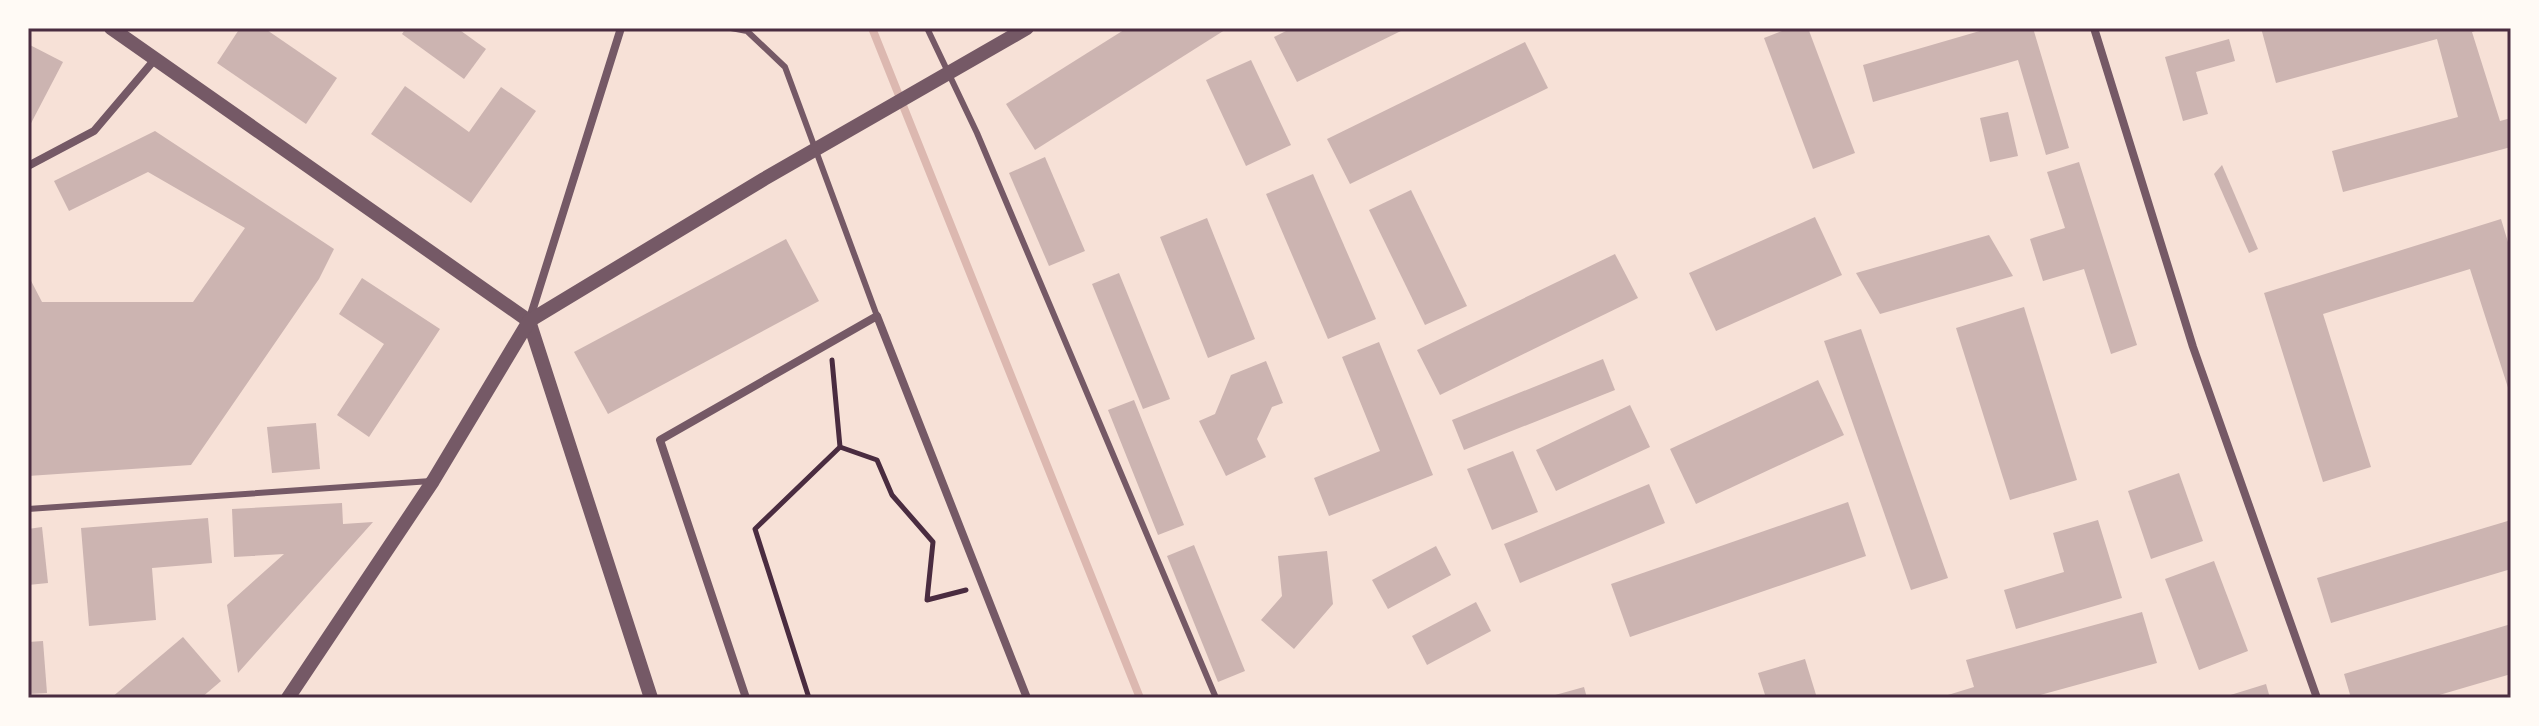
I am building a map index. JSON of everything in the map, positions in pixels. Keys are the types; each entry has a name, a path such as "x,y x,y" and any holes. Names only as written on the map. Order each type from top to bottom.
{"street":[{"path":"111,28 157,57 529,321 651,698"},
{"path":"288,698 433,481 529,321 621,28"},
{"path":"529,321 764,179 1027,28"},
{"path":"2094,28 2193,347 2317,698"},
{"path":"28,166 94,131 157,57"},
{"path":"746,698 660,440 877,316 1027,698"}],"lane":[{"path":"731,28 747,31 785,67 877,316"},
{"path":"927,28 977,133 1216,698"},
{"path":"28,509 433,481"}],"path":[{"path":"831,343 840,447"},
{"path":"840,447 877,460 892,495 933,542 927,600 983,586"},
{"path":"809,698 755,529 840,447"}],"building":[{"path":"240,28 264,28 337,78 306,124 217,63"},
{"path":"406,28 457,28 486,49 464,79 402,34"},
{"path":"1127,28 1228,28 1035,150 1006,104"},
{"path":"1292,28 1407,28 1297,82 1274,37"},
{"path":"1790,28 1808,28 1855,153 1813,169 1764,38"},
{"path":"1990,28 2033,28 2069,148 2046,155 2018,60 1873,102 1863,65"},
{"path":"2261,28 2484,28 2472,32 2500,121 2511,118 2511,147 2343,192 2332,151 2458,117 2437,39 2276,83"},
{"path":"2229,39 2235,61 2196,72 2208,114 2183,121 2165,57"},
{"path":"1525,42 1548,88 1350,184 1327,139"},
{"path":"28,44 63,62 28,129"},
{"path":"1251,60 1291,145 1246,166 1206,80"},
{"path":"405,86 469,132 501,87 536,111 471,203 371,134"},
{"path":"2008,112 2018,156 1990,162 1980,118"},
{"path":"155,131 334,249 319,279 191,465 28,476 28,275 42,302 193,302 245,228 148,172 69,211 54,181"},
{"path":"1045,157 1085,251 1049,266 1009,173"},
{"path":"2079,162 2137,345 2111,354 2084,269 2043,281 2030,239 2065,228 2047,172"},
{"path":"2222,165 2258,249 2249,253 2214,174"},
{"path":"1313,174 1376,319 1328,339 1266,194"},
{"path":"1411,190 1467,306 1425,325 1369,210"},
{"path":"1815,217 1842,275 1716,331 1689,273"},
{"path":"1207,218 1255,339 1208,358 1160,237"},
{"path":"2501,219 2511,252 2511,397 2470,269 2323,314 2371,467 2323,482 2264,293"},
{"path":"1989,235 2013,276 1880,314 1856,273"},
{"path":"786,239 819,301 608,414 574,352"},
{"path":"1615,254 1638,298 1440,395 1417,350"},
{"path":"1119,273 1170,399 1143,409 1092,284"},
{"path":"362,278 440,329 369,437 337,415 384,344 339,314"},
{"path":"2024,307 2077,480 2010,500 1956,328"},
{"path":"1861,329 1948,578 1911,590 1824,341"},
{"path":"1379,342 1433,475 1329,516 1314,478 1380,451 1342,357"},
{"path":"1603,359 1615,390 1464,450 1452,420"},
{"path":"1266,361 1283,403 1272,407 1257,439 1266,457 1226,476 1199,421 1215,414 1231,375"},
{"path":"1818,380 1844,435 1696,504 1670,449"},
{"path":"1134,400 1184,525 1158,535 1108,410"},
{"path":"1630,405 1650,447 1556,491 1536,450"},
{"path":"316,423 320,469 272,473 267,427"},
{"path":"1513,451 1538,512 1492,530 1467,469"},
{"path":"2179,473 2203,541 2151,559 2128,491"},
{"path":"1649,484 1665,523 1520,583 1504,544"},
{"path":"1848,502 1866,556 1630,637 1611,584"},
{"path":"342,503 343,524 373,522 238,673 227,605 284,554 234,557 232,509"},
{"path":"208,518 212,563 152,568 156,620 89,626 81,528"},
{"path":"2098,520 2122,598 2016,629 2004,590 2064,572 2053,533"},
{"path":"2511,520 2511,569 2331,623 2317,578"},
{"path":"42,527 48,583 28,585 28,529"},
{"path":"1194,545 1245,671 1218,682 1167,556"},
{"path":"1436,546 1451,575 1388,609 1372,580"},
{"path":"1327,551 1333,604 1294,649 1261,620 1282,596 1278,556"},
{"path":"2214,561 2248,651 2199,670 2165,579"},
{"path":"1476,602 1491,631 1427,665 1412,636"},
{"path":"2142,612 2157,663 2029,698 1938,698 1974,687 1966,660"},
{"path":"2511,624 2511,674 2429,698 2351,698 2344,674"},
{"path":"183,637 221,681 201,698 111,698"},
{"path":"43,641 47,693 28,694 28,642"},
{"path":"1805,659 1817,698 1766,698 1758,673"},
{"path":"2266,684 2270,698 2224,698 2224,697"},
{"path":"1584,687 1587,698 1548,698 1548,697"}],"waterway":[{"path":"872,28 1140,698"}]}
